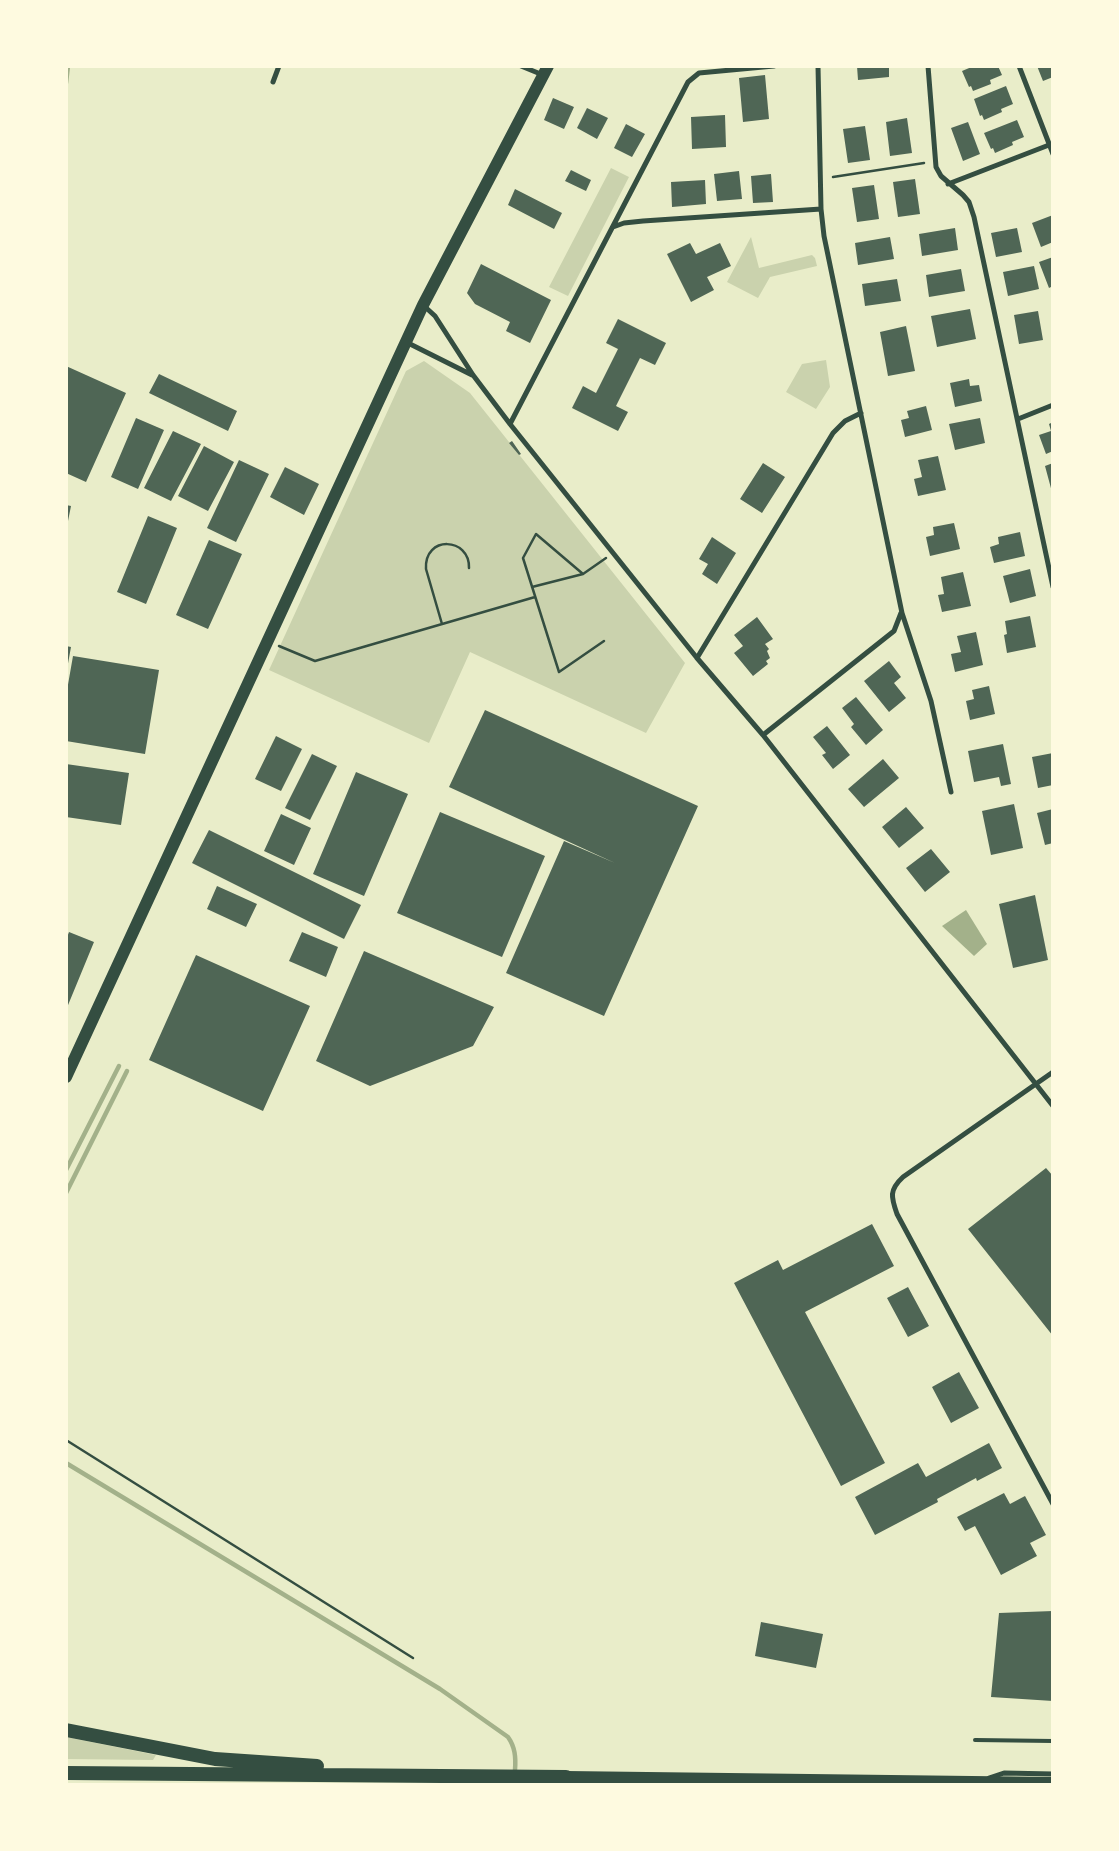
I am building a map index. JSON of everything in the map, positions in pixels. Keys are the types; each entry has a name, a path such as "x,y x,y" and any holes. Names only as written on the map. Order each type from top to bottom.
{"highway":[{"path":"66,1730 215,1759 293,1765 566,1778"},
{"path":"66,1773 510,1776"}],"main road":[{"path":"66,1077 405,342 546,71"},
{"path":"529,1785 566,1778 1053,1783"}],"street":[{"path":"273,82 279,66"},
{"path":"521,66 546,71"},
{"path":"510,424 688,82 699,73 774,66"},
{"path":"818,66 821,209 824,236 902,613 931,701 951,792"},
{"path":"928,66 934,159 941,176 948,184 964,195 969,202 974,217 1053,588"},
{"path":"1019,66 1053,154"},
{"path":"948,184 1049,145"},
{"path":"613,227 624,223 643,221 821,209"},
{"path":"423,305 435,316 473,375 510,424 697,658 763,735 1053,1106"},
{"path":"405,342 473,375"},
{"path":"1018,419 1053,405"},
{"path":"697,658 833,433 846,421 861,413"},
{"path":"763,735 894,630 902,613"},
{"path":"1053,1072 903,1177 895,1184 892,1193 897,1214 1053,1504"},
{"path":"975,1782 1004,1773 1053,1774"}],"lane":[{"path":"975,1740 1053,1742"}],"path":[{"path":"833,177 924,163"},
{"path":"583,574 536,534 522,558 559,672 604,641"},
{"path":"442,624 426,568 428,553 434,547 452,544 461,548 467,556 469,568"},
{"path":"532,587 583,574 614,553"},
{"path":"267,641 315,661 535,597"},
{"path":"66,1440 413,1658"}],"shaded area":[{"path":"611,168 629,177 568,296 549,287"},
{"path":"751,237 759,268 812,255 817,266 770,277 758,298 727,282"},
{"path":"826,360 830,387 816,409 786,392 802,364"},
{"path":"424,361 470,393 685,663 646,733 470,652 429,743 269,670 406,371"},
{"path":"966,910 987,944 974,956 942,926"},
{"path":"66,1737 156,1755 153,1760 66,1759"}],"building":[{"path":"857,66 889,66 889,77 858,80"},
{"path":"974,66 998,66 1002,75 990,80 991,84 973,91 971,86 969,87 962,71"},
{"path":"1037,66 1053,66 1053,77 1043,81"},
{"path":"765,75 769,119 743,122 739,78"},
{"path":"1006,86 1013,104 1001,109 1002,112 984,120 982,115 980,116 974,99"},
{"path":"553,98 574,107 564,129 544,120"},
{"path":"587,108 608,118 597,139 577,128"},
{"path":"725,115 726,147 692,149 691,117"},
{"path":"907,118 912,153 890,156 886,122"},
{"path":"1017,120 1024,137 1012,142 1013,145 995,153 993,148 991,149 984,133"},
{"path":"968,122 980,154 963,161 951,128"},
{"path":"626,124 645,134 632,157 614,148"},
{"path":"865,126 870,160 848,163 843,129"},
{"path":"571,170 591,180 586,191 565,181"},
{"path":"739,171 742,199 717,201 714,174"},
{"path":"771,174 773,202 753,203 751,176"},
{"path":"915,179 920,214 898,217 893,182"},
{"path":"705,180 706,204 672,207 671,182"},
{"path":"874,185 879,219 857,222 852,188"},
{"path":"515,189 562,213 554,229 508,205"},
{"path":"1053,215 1053,242 1041,247 1032,223"},
{"path":"955,228 958,250 922,256 919,234"},
{"path":"1017,228 1022,252 996,257 991,233"},
{"path":"890,237 894,259 858,265 855,243"},
{"path":"690,243 696,254 720,243 731,266 707,277 714,290 691,302 667,254"},
{"path":"1053,257 1053,286 1049,288 1039,262"},
{"path":"481,264 551,300 530,343 506,331 510,322 475,304 467,293"},
{"path":"1034,266 1039,289 1008,296 1003,272"},
{"path":"961,269 965,291 929,297 926,275"},
{"path":"897,279 901,301 865,306 862,284"},
{"path":"970,309 976,339 937,347 931,316"},
{"path":"1038,311 1043,340 1019,344 1014,315"},
{"path":"618,319 666,343 655,365 640,358 616,406 628,412 618,431 572,408 583,386 596,393 618,349 606,343"},
{"path":"906,326 915,371 888,376 880,332"},
{"path":"66,366 126,393 86,482 66,473"},
{"path":"159,374 237,411 228,431 149,393"},
{"path":"969,379 970,386 979,385 982,401 955,407 950,383"},
{"path":"926,406 932,430 905,437 901,420 909,418 907,411"},
{"path":"136,418 164,430 138,489 111,477"},
{"path":"980,418 985,443 955,450 949,424"},
{"path":"1053,422 1053,451 1046,454 1039,435 1051,431 1049,424"},
{"path":"173,431 201,444 171,501 144,488"},
{"path":"512,441 521,454 519,455 509,443"},
{"path":"204,446 234,462 208,511 178,496"},
{"path":"938,456 946,490 918,496 914,479 922,477 918,460"},
{"path":"239,460 269,474 236,542 207,528"},
{"path":"763,463 785,477 762,513 740,499"},
{"path":"1053,463 1053,492 1052,492 1045,466"},
{"path":"285,467 319,484 304,515 270,497"},
{"path":"66,505 71,506 67,526 66,526"},
{"path":"148,516 177,528 146,604 117,592"},
{"path":"954,523 960,549 930,556 926,537 934,535 933,527"},
{"path":"1020,532 1025,556 994,563 990,547 999,544 998,537"},
{"path":"712,537 736,553 717,584 702,574 708,564 699,559"},
{"path":"209,540 242,554 208,629 176,615"},
{"path":"1030,569 1036,596 1010,603 1003,576"},
{"path":"963,572 971,606 942,612 938,595 944,594 941,577"},
{"path":"1030,616 1036,647 1007,653 1004,635 1007,634 1005,621"},
{"path":"757,617 773,639 765,644 769,649 767,651 770,658 766,661 768,664 753,676 734,653 743,646 734,635"},
{"path":"976,632 983,665 955,672 951,654 961,652 957,636"},
{"path":"66,646 71,647 67,669 66,668"},
{"path":"73,656 159,670 145,754 66,741 66,696"},
{"path":"889,661 901,677 894,683 906,698 889,712 864,681"},
{"path":"989,686 995,714 970,720 966,701 974,699 972,690"},
{"path":"856,697 883,730 866,745 851,727 854,724 842,708"},
{"path":"485,710 698,806 604,1016 506,973 564,841 615,863 449,787"},
{"path":"827,726 850,755 833,769 822,755 826,753 813,737"},
{"path":"276,736 302,749 281,791 255,779"},
{"path":"1003,744 1011,784 1001,786 999,777 974,782 968,751"},
{"path":"1053,753 1053,785 1038,788 1032,757"},
{"path":"312,754 337,766 310,820 285,808"},
{"path":"883,759 899,778 864,807 848,789"},
{"path":"66,764 129,773 121,825 66,817"},
{"path":"356,772 408,794 364,896 313,874"},
{"path":"1014,804 1023,848 991,855 982,811"},
{"path":"906,807 924,828 899,848 882,827"},
{"path":"1053,809 1053,843 1045,845 1037,813"},
{"path":"440,812 545,856 502,957 397,913"},
{"path":"281,814 311,828 294,865 264,851"},
{"path":"209,830 361,905 344,939 192,863"},
{"path":"931,849 950,872 925,892 906,868"},
{"path":"217,886 257,904 246,927 207,909"},
{"path":"1035,895 1048,960 1013,968 999,904"},
{"path":"69,932 94,942 66,1010 66,940"},
{"path":"302,932 338,947 326,977 289,961"},
{"path":"364,951 494,1007 473,1046 370,1086 316,1061"},
{"path":"196,955 310,1006 263,1111 149,1060"},
{"path":"1046,1168 1053,1176 1053,1336 968,1229"},
{"path":"872,1224 894,1266 805,1312 885,1463 841,1486 734,1283 778,1260 783,1270"},
{"path":"908,1287 929,1326 908,1337 887,1298"},
{"path":"959,1372 979,1408 951,1423 932,1387"},
{"path":"989,1443 1002,1468 977,1481 976,1478 937,1499 938,1502 875,1535 855,1497 918,1463 926,1477"},
{"path":"1004,1493 1010,1504 1025,1496 1046,1535 1030,1543 1037,1556 1001,1575 975,1526 965,1531 957,1517"},
{"path":"1053,1611 1053,1701 991,1697 999,1613"},
{"path":"761,1622 823,1634 816,1668 755,1656"}],"waterway":[{"path":"66,83 68,66"},
{"path":"66,1170 119,1066"},
{"path":"66,1193 127,1071"},
{"path":"66,1463 440,1689 508,1737 514,1752 515,1770"}]}
